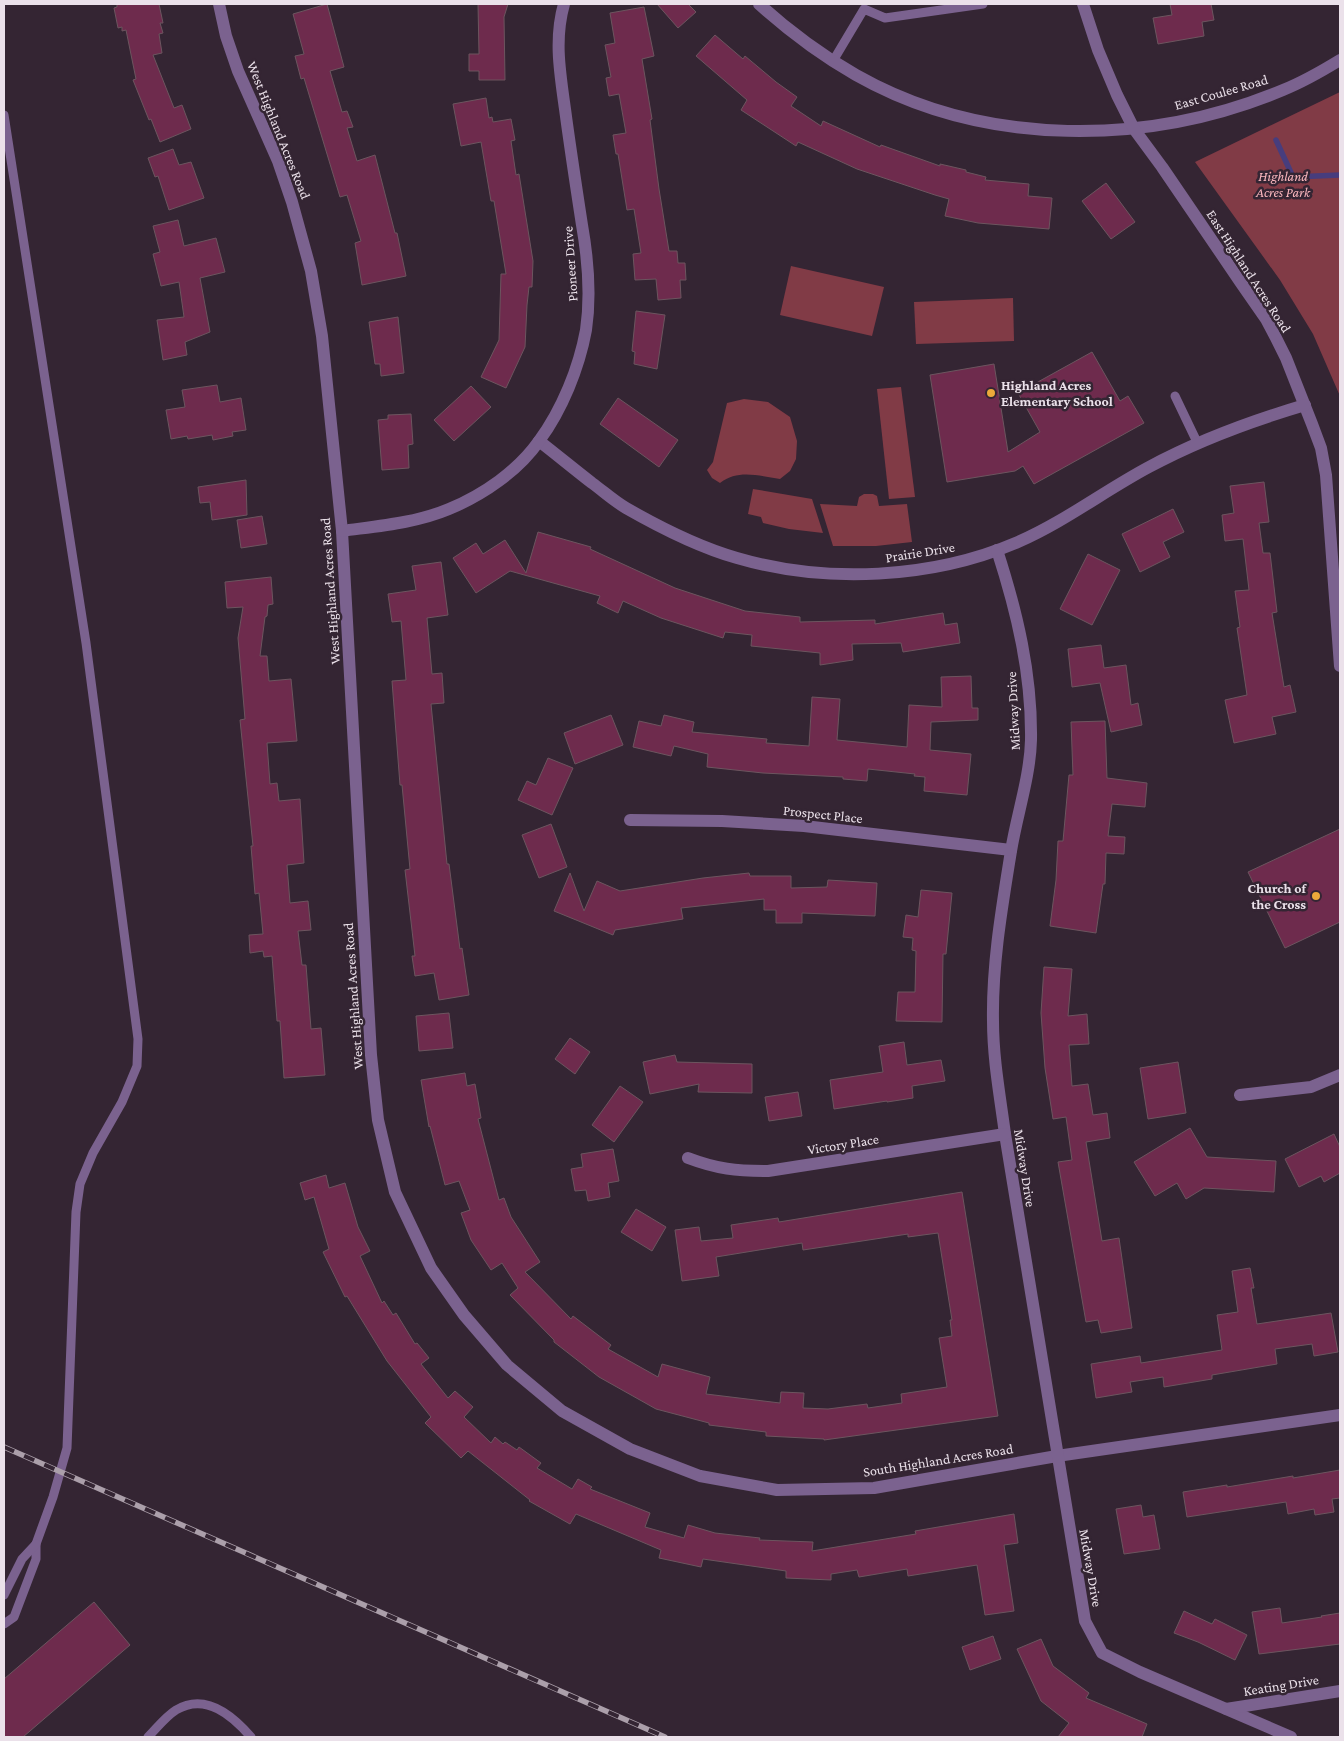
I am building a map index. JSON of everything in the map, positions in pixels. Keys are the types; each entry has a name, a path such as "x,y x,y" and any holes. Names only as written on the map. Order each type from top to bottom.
{"street":[{"name":"West Highland Acres Road","path":"219,4 226,36 238,71 278,162 292,202 311,271 322,336 342,530 371,1054 378,1120 395,1192"},
{"name":"Pioneer Drive","path":"342,530 406,522 428,517 450,509 499,480 514,468 539,441 568,389 586,330 589,292 583,227 571,160 557,54 564,4"},
{"name":"East Coulee Road","path":"759,4 800,38 833,61 887,91 946,112 976,120 1039,130 1134,129 1210,113 1260,99 1306,80 1340,60"},
{"name":"East Highland Acres Road","path":"1083,4 1090,29 1116,95 1134,129 1266,319 1286,358 1305,405 1321,448 1326,475 1340,666"},
{"name":"Prairie Drive","path":"539,441 624,507 710,549 738,558 815,572 865,575 943,565 997,550 1035,534 1147,468 1197,442 1264,417 1305,405"},
{"name":"Midway Drive","path":"997,550 1021,635 1031,738 1030,759 1011,850 996,960 993,1006 995,1054 1004,1134 1085,1621 1102,1653 1140,1672 1291,1737"},
{"name":"Prospect Place","path":"630,820 722,821 804,826 1011,850"},
{"path":"1240,1095 1311,1087 1340,1075"},
{"name":"Victory Place","path":"688,1158 710,1167 737,1171 768,1171 1004,1134"},
{"name":"South Highland Acres Road","path":"395,1192 431,1268 464,1315 507,1365 562,1411 630,1449 700,1476 776,1490 874,1488 1057,1456 1340,1415"},
{"name":"Keating Drive","path":"1226,1709 1340,1691"}],"lane":[{"path":"833,61 864,9 885,18 983,4"},
{"path":"4,115 86,643 138,1039 137,1066 122,1102 93,1153 80,1184 76,1212 67,1448 53,1497 36,1544 36,1560 14,1617 4,1624"},
{"path":"1175,396 1197,442"},
{"path":"4,1595 22,1559 36,1544"},
{"path":"148,1737 177,1710 198,1704 210,1706 228,1714 251,1737"}],"green space":[{"name":"Highland Acres Park","path":"1340,92 1340,396 1313,334 1280,280 1195,162"},
{"path":"791,266 884,287 872,336 780,315"},
{"path":"1013,298 1014,341 916,344 914,302"},
{"path":"901,387 915,497 889,499 877,389"},
{"path":"744,399 768,402 790,417 797,441 796,459 790,471 780,479 757,475 741,475 734,476 720,483 712,478 707,470 713,462 727,403"},
{"path":"753,489 812,499 823,533 789,529 763,523 761,517 748,514"},
{"path":"864,494 877,496 879,506 907,504 912,542 876,546 833,546 820,504 857,506 859,497"}],"building":[{"path":"117,4 159,4 163,23 160,23 163,33 159,34 162,53 153,55 174,108 182,105 191,129 160,142 133,80 136,79 126,30 122,31 122,27 118,28 114,8 117,7"},
{"path":"327,4 344,67 330,71 342,112 347,111 353,127 347,128 357,161 375,155 395,233 397,233 406,276 362,285 355,243 361,241 347,195 340,197 304,78 301,79 295,56 304,54 293,14"},
{"path":"478,4 508,4 504,17 505,80 479,80 479,71 469,71 469,54 479,54"},
{"path":"657,4 688,4 696,12 678,28"},
{"path":"1170,4 1211,4 1214,20 1202,22 1204,36 1158,44 1153,18 1172,15"},
{"path":"644,7 654,56 642,59 652,119 650,120 669,251 677,251 678,263 685,263 686,280 680,280 681,298 658,300 656,279 635,280 633,254 641,253 634,209 627,210 613,135 626,133 619,94 609,96 606,78 611,77 605,45 615,43 610,13"},
{"path":"715,35 743,59 745,56 797,97 791,106 821,126 823,121 880,147 881,145 940,166 940,164 966,170 966,172 986,177 985,180 1029,184 1028,196 1052,198 1049,229 978,223 945,216 949,199 857,169 798,142 796,146 741,110 747,100 696,56"},
{"path":"486,98 489,118 492,117 493,122 511,119 515,140 511,141 516,175 519,174 533,261 532,287 529,287 527,305 525,347 506,388 481,377 499,340 501,274 506,274 494,201 491,201 481,142 461,146 453,104"},
{"path":"173,149 179,165 191,162 204,198 169,210 158,176 155,177 148,158"},
{"path":"1106,183 1135,222 1111,239 1082,201"},
{"path":"178,220 184,246 216,238 225,272 200,278 210,332 185,342 187,355 163,360 157,320 184,317 179,282 161,286 153,254 160,252 153,226"},
{"path":"636,311 665,315 657,369 634,364 635,352 632,351"},
{"path":"398,317 404,373 381,376 380,364 375,364 369,322"},
{"path":"1092,352 1120,401 1128,396 1144,423 1034,484 1023,466 1015,471 947,482 930,375 994,364 1008,452 1040,432 1018,393"},
{"path":"217,385 220,402 241,398 246,430 232,432 233,436 213,440 212,435 188,439 187,436 171,439 166,410 185,407 182,390"},
{"path":"471,386 491,407 454,441 434,420"},
{"path":"618,398 678,440 659,467 600,424"},
{"path":"411,414 413,444 408,445 409,468 382,470 378,420 388,419 388,415"},
{"path":"246,480 247,515 212,520 210,502 200,503 198,487"},
{"path":"1264,482 1269,522 1259,523 1263,553 1270,553 1277,612 1272,613 1284,687 1290,685 1296,712 1272,717 1276,734 1234,743 1225,700 1247,695 1237,628 1240,627 1235,591 1249,590 1243,539 1225,541 1222,515 1234,513 1230,486"},
{"path":"1173,509 1184,532 1163,542 1170,557 1140,572 1122,534"},
{"path":"262,516 267,544 241,548 237,520"},
{"path":"538,532 591,547 590,549 675,588 745,611 800,617 800,622 875,620 875,624 943,613 945,625 957,623 960,643 903,652 901,643 852,644 853,660 820,665 820,653 751,646 752,635 725,632 723,638 661,618 623,601 618,613 597,603 600,596 510,571 476,593 453,558 476,543 483,554 505,540 526,573"},
{"path":"1088,554 1120,570 1092,625 1060,609"},
{"path":"441,562 448,615 427,618 432,674 442,673 444,703 431,704 447,864 449,864 460,949 462,948 469,995 439,1000 434,973 415,976 412,956 415,956 405,870 410,869 402,785 400,785 392,681 406,680 401,621 392,622 388,594 416,590 412,566"},
{"path":"271,577 273,604 268,605 267,616 265,617 260,656 267,656 269,681 291,679 297,741 267,743 270,784 277,783 279,801 300,799 304,863 287,865 290,903 308,901 311,930 298,931 302,965 306,965 311,1029 321,1028 325,1075 284,1078 280,1021 277,1021 272,956 264,957 263,951 250,953 249,935 263,934 259,893 255,894 251,846 253,846 240,720 245,719 238,638 243,607 227,608 225,582"},
{"path":"1101,645 1104,668 1126,665 1131,705 1138,703 1142,725 1111,732 1100,683 1072,687 1068,649"},
{"path":"971,676 972,708 978,708 978,720 931,722 930,750 971,754 967,795 924,791 925,777 914,776 915,774 868,769 867,781 843,779 843,777 763,773 707,767 708,754 674,746 671,756 633,747 639,721 661,726 664,715 694,722 692,732 767,739 766,743 809,746 812,697 840,699 837,740 907,747 909,705 942,707 941,677"},
{"path":"611,715 623,745 575,764 564,733"},
{"path":"1105,721 1107,778 1147,783 1145,807 1112,804 1108,836 1125,837 1124,854 1106,853 1105,884 1103,884 1096,933 1050,926 1056,880 1058,841 1063,841 1069,775 1073,775 1071,722"},
{"path":"548,758 573,768 552,815 518,800 527,781 536,785"},
{"path":"551,824 567,867 539,878 522,835"},
{"path":"1340,829 1340,922 1285,948 1248,872"},
{"path":"570,873 584,911 597,881 620,891 749,873 750,876 791,876 791,888 827,887 828,880 877,883 875,916 802,913 802,923 776,923 776,910 764,910 764,899 681,908 683,919 615,930 613,935 554,911"},
{"path":"921,890 952,893 946,954 943,954 942,1022 896,1021 898,992 915,992 916,951 912,950 913,938 903,937 906,915 918,917"},
{"path":"1044,967 1072,969 1068,1016 1087,1014 1089,1044 1069,1045 1072,1086 1088,1084 1093,1115 1107,1113 1110,1138 1086,1142 1102,1241 1119,1238 1132,1328 1101,1333 1098,1320 1086,1322 1058,1162 1072,1160 1066,1117 1053,1119 1045,1068 1041,1013"},
{"path":"449,1013 453,1048 419,1051 416,1016"},
{"path":"570,1038 590,1052 575,1074 555,1059"},
{"path":"904,1042 907,1065 941,1060 945,1081 912,1086 913,1098 834,1109 830,1080 883,1072 879,1046"},
{"path":"675,1055 677,1062 752,1064 752,1093 698,1092 699,1084 650,1094 643,1062"},
{"path":"1178,1062 1186,1113 1148,1119 1140,1068"},
{"path":"465,1073 467,1086 475,1084 481,1118 478,1119 499,1200 504,1198 511,1217 540,1262 525,1272 571,1319 573,1316 611,1345 608,1349 658,1377 662,1364 710,1377 706,1394 780,1403 781,1392 804,1393 803,1408 828,1409 867,1404 868,1408 902,1403 901,1394 947,1387 939,1338 952,1336 950,1320 952,1320 938,1233 908,1237 908,1234 803,1250 802,1243 716,1257 719,1276 682,1281 675,1230 699,1227 701,1241 733,1238 731,1225 778,1218 779,1222 962,1192 998,1416 824,1440 766,1436 766,1432 709,1425 709,1423 656,1409 599,1377 554,1342 510,1295 518,1288 502,1263 491,1270 471,1240 461,1213 470,1210 459,1181 445,1185 429,1127 421,1080"},
{"path":"620,1086 643,1102 614,1142 592,1125"},
{"path":"798,1092 802,1116 769,1121 765,1097"},
{"path":"1190,1128 1207,1157 1276,1161 1274,1192 1204,1188 1186,1199 1177,1183 1155,1196 1134,1162"},
{"path":"1334,1134 1340,1147 1340,1173 1324,1182 1321,1176 1299,1187 1285,1159"},
{"path":"613,1149 619,1181 608,1183 610,1197 588,1201 586,1190 575,1191 571,1169 583,1167 581,1154"},
{"path":"326,1175 329,1188 345,1183 358,1227 370,1251 360,1256 382,1303 384,1301 393,1315 396,1313 415,1344 417,1343 429,1358 421,1364 448,1398 455,1391 473,1407 464,1417 491,1443 495,1437 503,1444 505,1442 517,1450 519,1447 541,1463 537,1468 572,1489 578,1479 592,1487 590,1489 650,1513 645,1527 684,1538 688,1525 715,1533 760,1538 759,1540 813,1542 812,1551 916,1534 915,1531 1014,1514 1018,1543 1004,1545 1014,1611 985,1615 977,1565 908,1576 907,1569 859,1577 857,1570 831,1574 831,1580 786,1578 786,1571 703,1559 701,1567 659,1558 661,1550 576,1514 570,1524 529,1501 468,1451 461,1458 425,1423 431,1417 387,1361 347,1296 345,1297 323,1252 329,1249 314,1197 305,1200 300,1183"},
{"path":"636,1209 666,1227 652,1251 621,1232"},
{"path":"1250,1268 1257,1324 1331,1313 1338,1352 1314,1356 1312,1344 1275,1349 1277,1364 1212,1375 1212,1379 1164,1387 1163,1377 1130,1382 1132,1392 1096,1398 1091,1364 1140,1356 1141,1363 1222,1350 1217,1315 1238,1312 1232,1271"},
{"path":"1340,1470 1340,1498 1332,1499 1334,1512 1315,1515 1314,1509 1288,1514 1286,1502 1187,1517 1183,1492"},
{"path":"1141,1505 1143,1517 1154,1515 1160,1549 1124,1554 1116,1509"},
{"path":"94,1602 130,1645 23,1737 4,1737 4,1679"},
{"path":"1280,1608 1282,1623 1340,1613 1340,1644 1259,1654 1252,1612"},
{"path":"1184,1611 1212,1624 1215,1619 1247,1635 1235,1660 1174,1633"},
{"path":"993,1636 1001,1659 970,1670 962,1647"},
{"path":"1041,1639 1053,1666 1089,1693 1086,1698 1147,1724 1142,1737 1058,1737 1069,1723 1041,1701 1017,1649"}],"waterway":[{"path":"1276,140 1293,177 1340,175"}],"railway":[{"path":"4,1447 665,1737"}],"place":[{"name":"Highland Acres Elementary School","path":"991,393"},
{"name":"Church of the Cross","path":"1316,896"}]}
